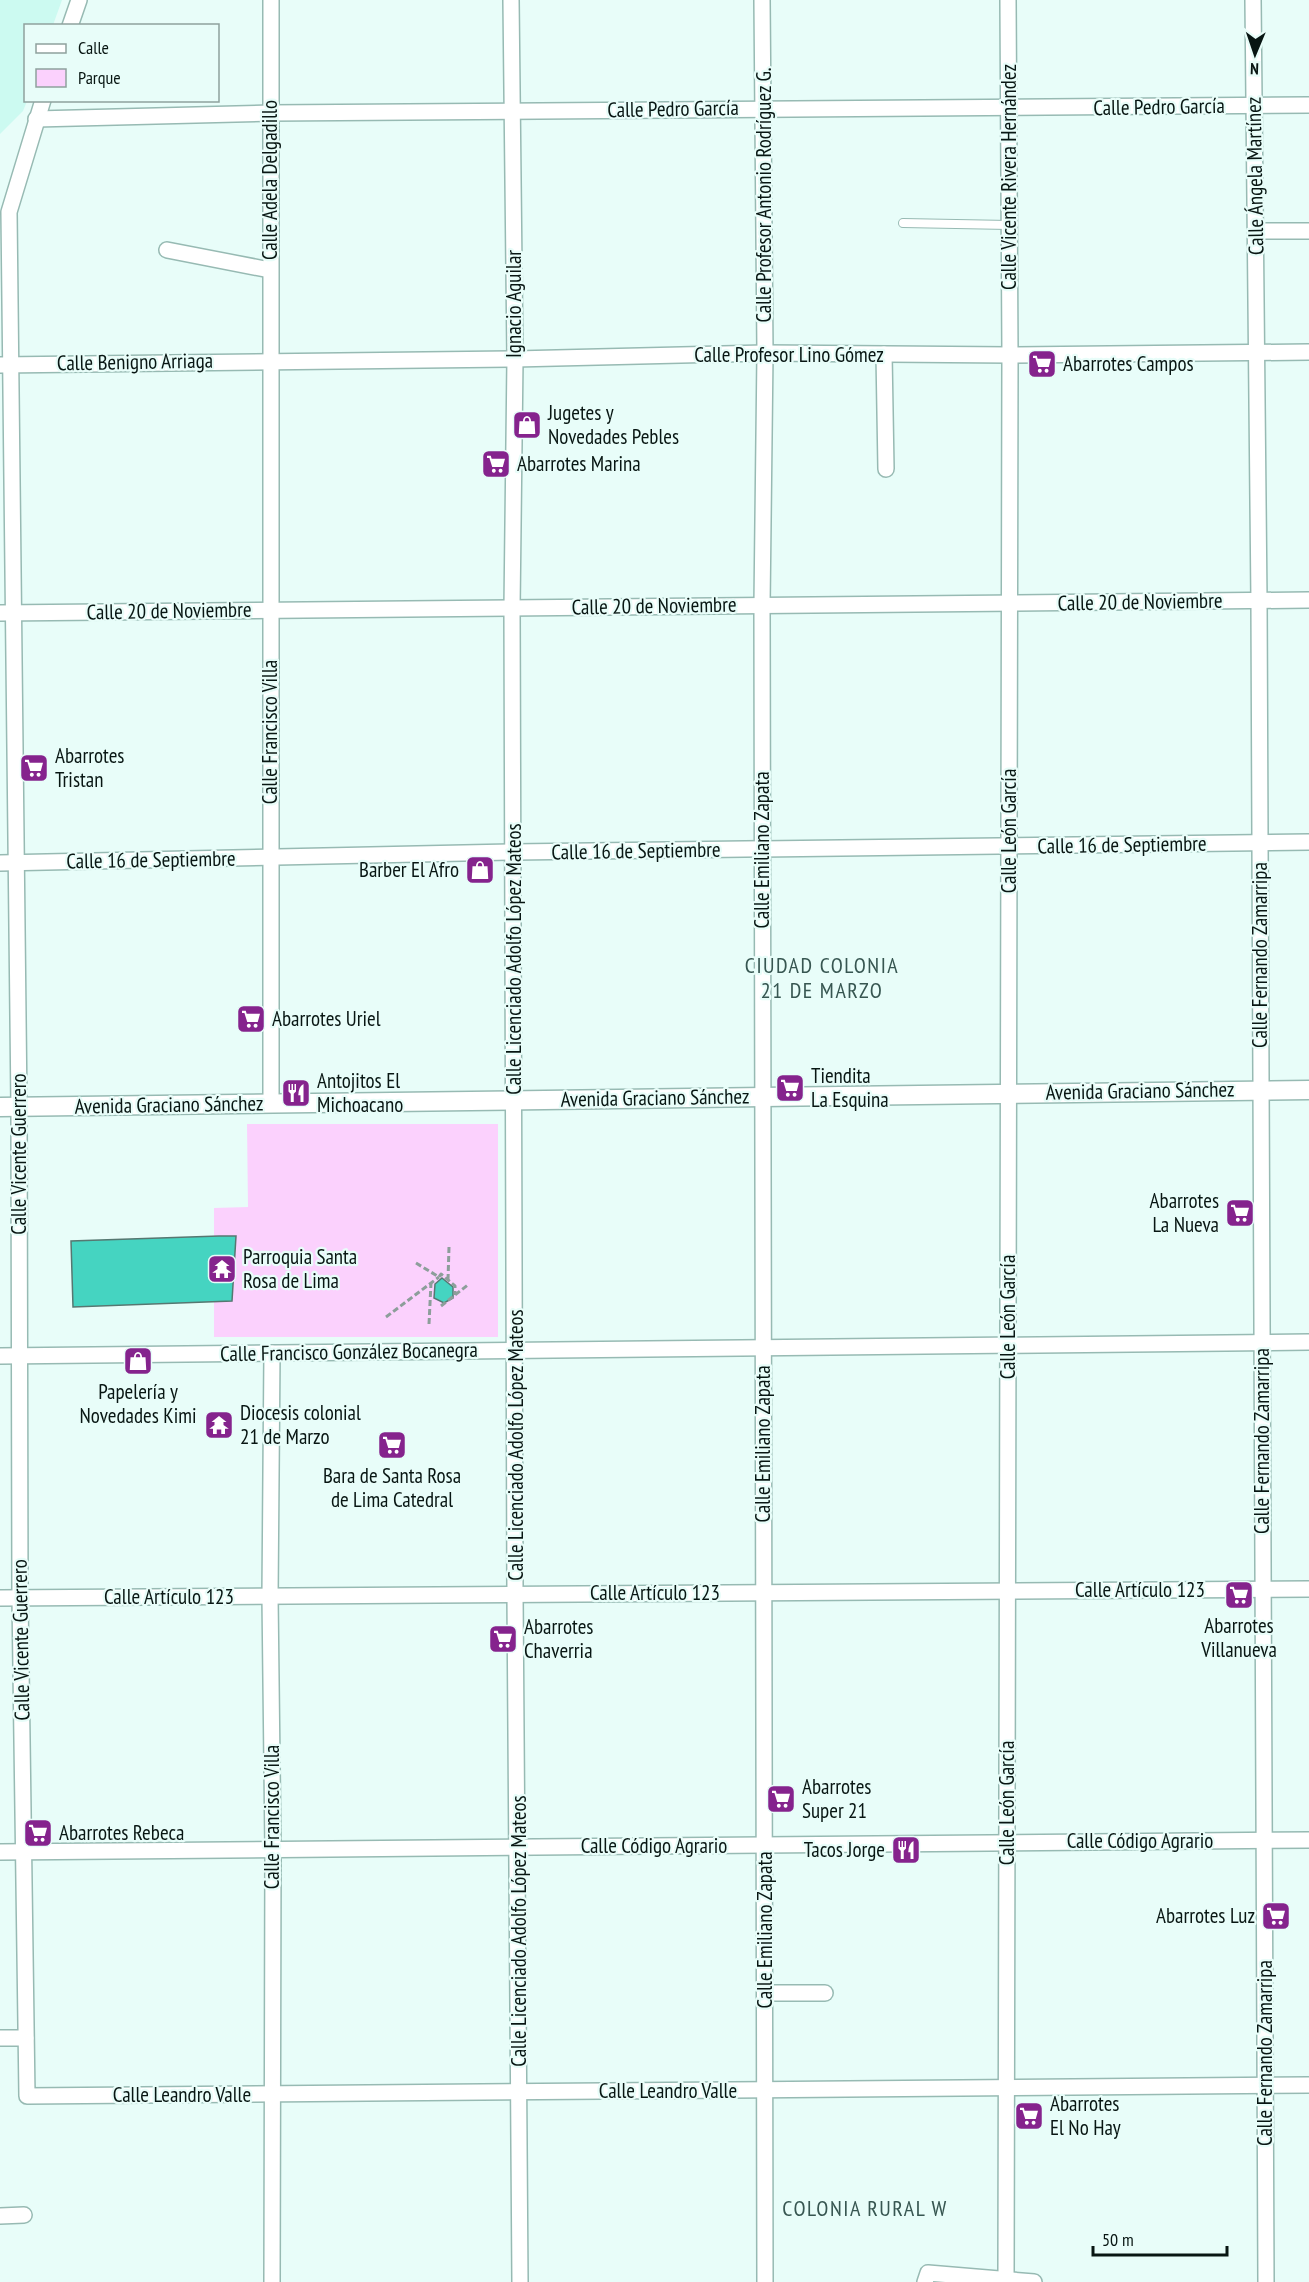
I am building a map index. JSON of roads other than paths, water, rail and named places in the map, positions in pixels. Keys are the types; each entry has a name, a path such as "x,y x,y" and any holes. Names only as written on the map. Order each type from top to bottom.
{"street":[{"path":"71,24 79,0"},
{"name":"Calle Adela Delgadillo","path":"270,360 271,0"},
{"name":"Ignacio Aguilar","path":"512,0 515,359 512,608"},
{"name":"Calle Profesor Antonio Rodríguez G.","path":"762,0 765,353 762,605"},
{"name":"Calle Vicente Rivera Hernández","path":"1008,0 1011,354"},
{"name":"Calle Ángela Martínez","path":"1253,0 1259,601"},
{"name":"Calle Vicente Guerrero","path":"27,2096 20,1598 19,1107 8,863 5,210 42,102"},
{"name":"Calle Pedro García","path":"36,118 271,113 1309,105"},
{"path":"1256,231 1309,231"},
{"path":"167,249 270,270"},
{"name":"Calle Profesor Lino Gómez","path":"270,360 515,359 765,353 1309,352"},
{"path":"884,354 886,470"},
{"name":"Calle León García","path":"1006,2280 1011,354"},
{"name":"Calle Benigno Arriaga","path":"5,365 270,360"},
{"name":"Calle Francisco Villa","path":"270,360 271,1104"},
{"name":"Calle 20 de Noviembre","path":"7,613 1309,600"},
{"name":"Calle Fernando Zamarripa","path":"1259,601 1266,2282"},
{"name":"Calle Emiliano Zapata","path":"762,605 765,2282"},
{"name":"Calle Licenciado Adolfo López Mateos","path":"512,608 520,2282"},
{"name":"Calle 16 de Septiembre","path":"8,863 514,852 1309,843"},
{"name":"Avenida Graciano Sánchez","path":"0,1107 1309,1090"},
{"name":"Calle Francisco González Bocanegra","path":"0,1356 1309,1342"},
{"name":"Calle Francisco Villa","path":"272,1353 270,1596 273,1849 272,2282"},
{"name":"Calle Artículo 123","path":"0,1598 1309,1589"},
{"name":"Calle Código Agrario","path":"0,1852 1309,1840"},
{"path":"765,1994 825,1993"},
{"path":"0,2038 26,2038"},
{"name":"Calle Leandro Valle","path":"27,2096 1309,2085"},
{"path":"0,2216 24,2215"},
{"path":"925,2282 928,2273 1034,2282"}],"lane":[{"path":"903,224 1009,225"}],"place":[{"name":"Abarrotes Campos","path":"1042,364"},
{"name":"Jugetes y Novedades Pebles","path":"527,425"},
{"name":"Abarrotes Marina","path":"496,464"},
{"name":"Abarrotes Tristan","path":"34,768"},
{"name":"Barber El Afro","path":"480,870"},
{"name":"Abarrotes Uriel","path":"251,1019"},
{"name":"Tiendita La Esquina","path":"790,1088"},
{"name":"Antojitos El Michoacano","path":"296,1093"},
{"name":"Abarrotes La Nueva","path":"1240,1213"},
{"name":"Parroquia Santa Rosa de Lima","path":"222,1269"},
{"name":"Papelería y Novedades Kimi","path":"138,1361"},
{"name":"Diocesis colonial 21 de Marzo","path":"219,1425"},
{"name":"Bara de Santa Rosa de Lima Catedral","path":"392,1445"},
{"name":"Abarrotes Villanueva","path":"1239,1595"},
{"name":"Abarrotes Chaverria","path":"503,1639"},
{"name":"Abarrotes Super 21","path":"781,1799"},
{"name":"Abarrotes Rebeca","path":"38,1833"},
{"name":"Tacos Jorge","path":"906,1850"},
{"name":"Abarrotes Luz","path":"1276,1916"},
{"name":"Abarrotes El No Hay","path":"1029,2116"}],"district":[{"name":"CIUDAD COLONIA 21 DE MARZO","path":"822,978"},
{"name":"COLONIA RURAL W","path":"865,2208"}]}
